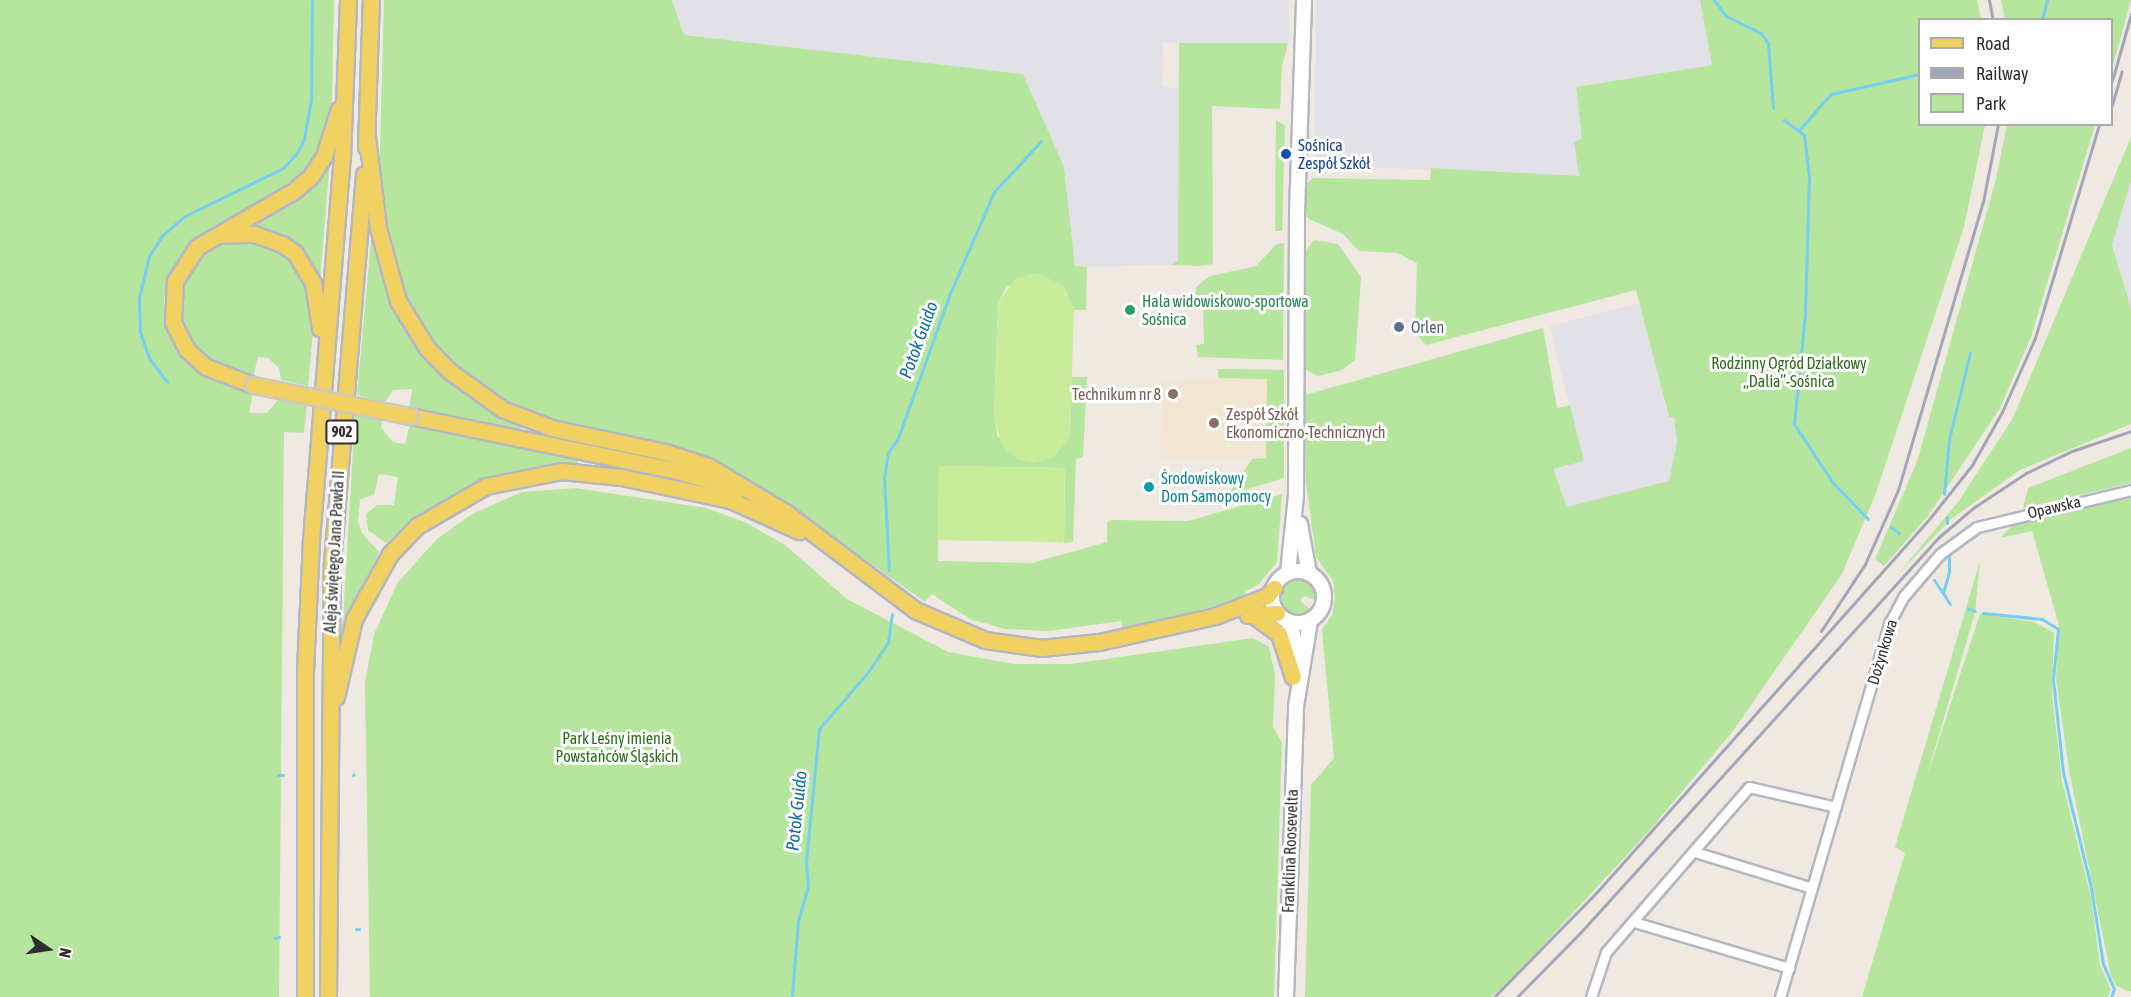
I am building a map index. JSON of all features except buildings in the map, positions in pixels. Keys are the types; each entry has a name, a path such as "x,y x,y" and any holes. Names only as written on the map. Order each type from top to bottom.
{"main road":[{"name":"Aleja świętego Jana Pawła II","path":"305,997 305,671 323,382 347,79 348,0"},
{"name":"Aleja świętego Jana Pawła II","path":"328,997 328,750 336,489 367,137 371,0"},
{"path":"347,79 324,156 311,176 295,190 196,247 178,272 171,298 173,322 181,341 196,360 220,374 253,385 678,471 756,495"},
{"path":"367,137 386,270 411,325 448,370 477,394 523,419 687,458 726,475 785,512 817,539 933,620 1002,644 1041,648 1080,645 1215,616 1267,596 1274,588"},
{"path":"216,236 241,233 268,237 282,243 302,262 320,311 323,382"},
{"path":"328,750 348,639 372,580 399,542 417,526 486,486 561,471 621,477 730,500 817,539"},
{"path":"1252,615 1279,634 1293,677"},
{"path":"1215,616 1283,617"}],"street":[{"path":"1296,495 1309,573 1321,584 1324,600 1319,612 1310,621 1283,617 1274,588 1288,573 1296,495 1297,213 1304,0"},
{"name":"Opawska","path":"1977,527 2131,490"},
{"name":"Dożynkowa","path":"1780,997 1896,609 1925,569 1977,527"},
{"path":"1288,573 1309,573"},
{"name":"Franklina Roosevelta","path":"1283,617 1293,634 1293,677 1296,705"},
{"name":"Franklina Roosevelta","path":"1286,997 1296,705 1310,621"},
{"path":"1591,997 1603,957 1749,787 1836,807"},
{"path":"1695,852 1812,888"},
{"path":"1634,922 1789,968"}],"shaded area":[{"path":"672,0 1289,0 1289,38 1288,43 1163,43 1162,87 1179,88 1178,261 1171,265 1075,267 1064,167 1023,74 684,35"},
{"path":"1316,0 1700,0 1712,65 1576,87 1582,140 1574,142 1579,176 1315,165"},
{"path":"2131,181 2131,308 2112,245"},
{"path":"1640,303 1668,417 1674,416 1677,442 1669,481 1567,508 1552,469 1583,461 1550,326"},
{"name":"Zespół Szkół Ekonomiczno-Technicznych","path":"1190,378 1267,379 1266,459 1161,458 1162,382"}],"green space":[{"path":"0,0 334,0 332,101 319,153 302,176 279,193 190,243 169,273 164,301 166,325 181,354 211,378 253,391 249,413 267,413 278,400 307,406 304,433 284,432 279,997 0,997"},
{"path":"384,0 672,0 684,35 1023,74 1064,167 1075,266 1087,267 1086,310 1074,310 1063,285 1007,286 998,303 994,416 998,438 1070,437 1072,377 1087,377 1083,457 1076,459 1073,542 1064,543 1065,468 939,466 938,561 1032,563 1107,542 1107,523 1111,520 1188,521 1282,494 1277,562 1258,585 1245,591 1246,597 1178,616 1123,628 1121,621 1049,631 1005,629 970,619 932,594 925,602 790,506 705,459 524,413 468,381 432,345 408,308 387,252 379,186"},
{"name":"Rodzinny Ogród Działkowy „Dalia”-Sośnica","path":"1700,0 1977,0 1981,18 1918,18 1918,126 1985,126 1964,227 1876,493 1842,574 1733,731 1649,831 1507,984 1491,997 1305,997 1311,785 1334,758 1322,630 1332,615 1335,598 1333,581 1316,557 1306,483 1305,395 1543,328 1557,408 1570,405 1584,461 1553,469 1567,507 1669,481 1677,442 1674,417 1669,417 1636,290 1426,345 1415,332 1417,263 1397,253 1359,251 1343,234 1309,219 1304,213 1306,184 1313,178 1430,180 1431,168 1579,176 1574,142 1582,139 1576,87 1712,65"},
{"path":"2001,0 2131,0 2113,65 2113,18 2005,18"},
{"path":"1179,43 1288,43 1282,66 1280,109 1212,106 1213,264 1200,266 1171,265 1178,261"},
{"path":"1276,120 1285,126 1282,231 1275,231"},
{"path":"2007,126 2095,126 2031,337 2000,408 1928,516 1884,566 1875,559 1917,462 1996,179"},
{"path":"2131,137 2131,181 2112,245 2131,308 2131,424 2020,470 1951,519 1897,575 1958,502 2013,418"},
{"path":"330,160 320,280 318,280 302,252 282,236 240,226"},
{"path":"372,230 388,291 460,388 522,423 520,432 409,409 412,389 393,390 385,402 357,395"},
{"path":"257,240 286,253 306,281 314,322 308,386 281,380 279,368 268,358 258,357 253,377 214,363 196,348 182,325 181,286 198,257 223,242"},
{"path":"1314,240 1338,244 1361,277 1355,360 1342,370 1318,376 1305,369 1304,253"},
{"path":"1284,243 1283,360 1198,357 1196,345 1204,344 1203,303 1195,302 1196,287 1210,276 1256,266 1277,244"},
{"path":"1036,273 1063,285 1074,310 1070,437 1055,456 1034,463 1017,459 1002,446 994,416 998,303 1015,279"},
{"path":"1218,369 1284,370 1284,478 1228,495 1252,459 1266,458 1267,379 1218,378"},
{"path":"355,415 382,420 381,428 393,442 405,444 410,423 578,457 577,466 523,470 474,486 413,519 386,543 368,530 366,514 377,505 394,505 398,477 379,474 374,495 360,499 358,521 362,533 379,552 342,637"},
{"path":"2131,448 2131,483 2023,508 2028,488"},
{"path":"939,466 1065,468 1064,542 938,540"},
{"name":"Park Leśny imienia Powstańców Śląskich","path":"576,488 706,508 745,522 785,545 847,599 948,652 1014,664 1071,664 1253,638 1269,647 1275,675 1273,726 1282,743 1274,997 370,997 365,683 374,634 398,582 437,539 472,514 522,492"},
{"path":"2131,494 2131,991 2128,991 2116,986 2111,976 2069,770 2056,679 2059,626 2032,531 2000,538 2014,524"},
{"path":"1980,561 1975,613 1925,782 1980,614 2034,622 2054,633 2052,695 2062,781 2091,897 2100,965 2111,990 2108,997 1862,997 1905,853 1895,847"},
{"path":"1299,578 1313,586 1316,600 1303,596 1300,601 1311,610 1296,615 1284,609 1280,598 1287,582"}],"waterway":[{"path":"167,382 149,358 140,332 139,298 149,256 162,236 183,217 283,168 297,153 304,139 311,100 312,0"},
{"path":"1714,0 1726,16 1761,33 1768,43 1773,108"},
{"path":"2042,18 2047,0"},
{"path":"1799,130 1831,94 1918,74"},
{"path":"1784,120 1804,135 1809,177 1805,314 1794,424 1833,483 1868,519"},
{"name":"Potok Guido","path":"889,570 884,478 888,453 898,438 951,291 994,192 1041,141"},
{"path":"1944,494 1949,439 1970,353"},
{"path":"1947,517 1947,523"},
{"path":"1891,527 1899,533"},
{"path":"1949,550 1949,572 1943,593 1950,604"},
{"path":"1934,580 1943,593"},
{"path":"1968,609 1975,611"},
{"path":"1983,613 2042,619 2058,629 2053,679 2063,772 2091,888 2103,964 2114,989 2111,997"},
{"name":"Potok Guido","path":"792,997 798,921 808,886 806,861 819,729 868,672 888,642 892,614"},
{"path":"278,775 283,775"},
{"path":"275,938 279,937"}],"railway":[{"path":"1989,0 1993,18"},
{"path":"2113,77 2131,14"},
{"path":"2113,102 2122,71"},
{"path":"1821,631 1865,564 1898,490 1983,202 1998,126"},
{"path":"1494,997 1596,893 1930,518 1972,465 2002,412 2035,338 2098,126"},
{"path":"1517,997 1580,933 1939,537 1973,508 2026,473 2072,451 2131,431"}],"place":[{"name":"Sośnica Zespół Szkół","path":"1286,154"},
{"name":"Hala widowiskowo-sportowa Sośnica","path":"1130,310"},
{"name":"Orlen","path":"1399,327"},
{"name":"Technikum nr 8","path":"1173,394"},
{"name":"Zespół Szkół Ekonomiczno-Technicznych","path":"1214,423"},
{"name":"Środowiskowy Dom Samopomocy","path":"1149,487"}]}
